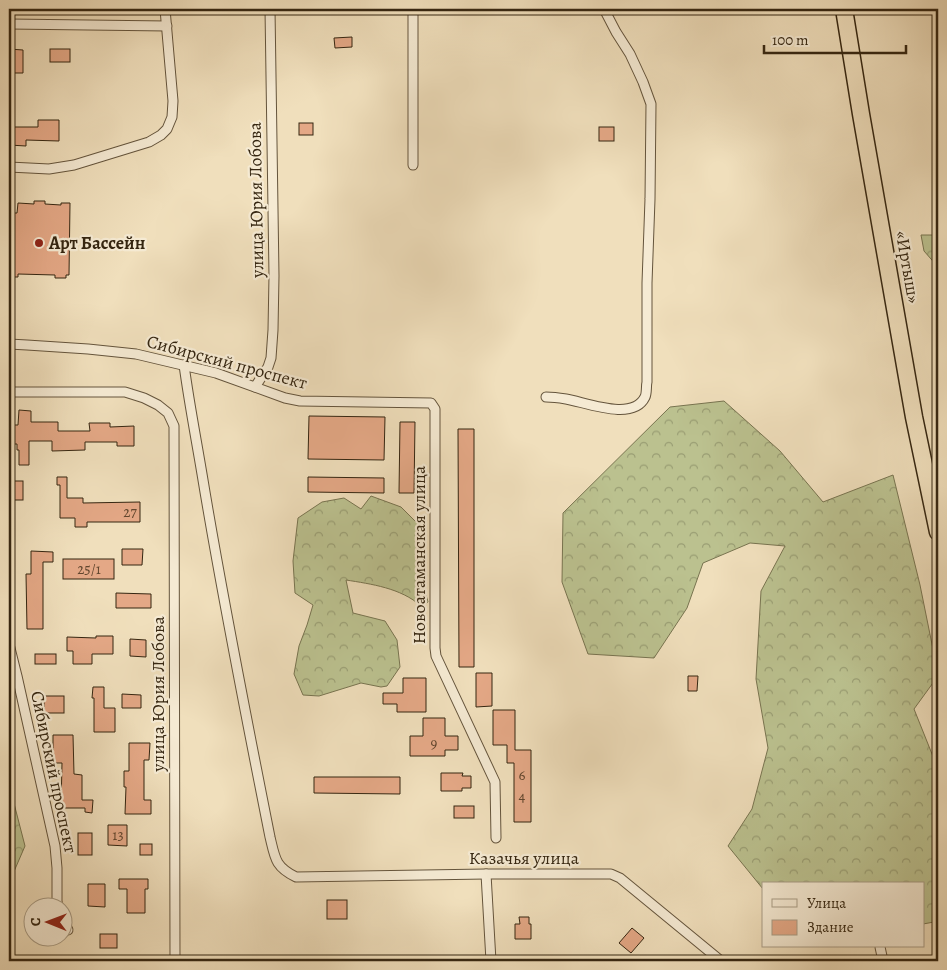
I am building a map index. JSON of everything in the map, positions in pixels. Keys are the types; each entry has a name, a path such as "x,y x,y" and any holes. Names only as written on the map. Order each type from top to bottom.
{"highway":[{"name":"«Иртыш»","path":"844,9 914,417 938,532"}],"street":[{"path":"9,167 49,169 74,166 149,142 161,135 172,117 174,101 165,9"},
{"name":"улица Юрия Лобова","path":"255,387 268,367 271,358 273,330 274,199 270,9"},
{"path":"413,9 413,166"},
{"path":"546,396 624,410 638,405 645,397 647,382 651,104 630,54 604,9"},
{"path":"9,24 167,26"},
{"name":"Сибирский проспект","path":"9,344 107,350 136,354 225,376 285,398 300,400 423,402 431,404 435,409"},
{"name":"Казачья улица","path":"184,365 211,532 270,837 278,865 296,877 611,874 620,878 721,961"},
{"name":"улица Юрия Лобова","path":"9,392 125,392 158,405 168,413 174,426 175,961"},
{"name":"Новоатаманская улица","path":"435,409 436,656 495,782 496,838"},
{"name":"Сибирский проспект","path":"9,644 55,846 57,898"},
{"path":"486,874 491,961"},
{"path":"880,948 883,961"}],"green space":[{"path":"921,235 938,235 938,267 924,251"},
{"path":"724,401 780,451 823,502 893,475 920,585 938,674 914,709 938,769 938,913 934,922 924,924 924,882 762,882 762,888 728,846 752,809 768,748 756,679 761,591 785,546 750,543 703,563 687,608 654,658 588,654 562,582 563,513 670,407"},
{"path":"371,496 401,507 418,524 418,565 428,602 421,606 395,591 346,580 353,613 385,621 397,640 400,667 387,686 381,687 361,683 319,696 303,695 294,674 299,646 313,605 295,593 293,561 298,518 322,502 344,498 361,509"},
{"path":"9,784 25,846 9,883"}],"building":[{"path":"352,37 352,47 335,48 334,38"},
{"path":"9,49 23,50 23,73 9,73"},
{"path":"50,49 70,49 70,62 50,62"},
{"path":"38,120 59,120 59,141 26,140 26,146 9,145 9,127 38,127"},
{"path":"299,123 313,123 313,135 299,135"},
{"path":"599,127 614,127 614,141 599,141"},
{"name":"Арт Бассейн","path":"34,201 45,201 45,204 61,205 61,203 70,203 69,275 66,275 66,278 55,278 55,275 18,274 18,277 9,277 9,213 17,213 18,203 34,204"},
{"path":"19,410 31,411 31,422 58,422 58,431 90,431 89,423 110,423 110,427 134,426 134,446 117,446 117,442 85,442 85,450 52,451 52,441 29,441 29,465 19,465 17,444 9,444 9,425 18,425"},
{"path":"309,416 385,417 384,460 308,459"},
{"path":"400,422 415,422 414,493 399,493"},
{"path":"458,429 474,429 474,667 459,667"},
{"path":"57,477 67,477 67,498 83,498 83,503 140,502 140,522 87,522 87,527 75,527 75,518 60,518 60,485 57,485"},
{"path":"308,477 384,478 384,493 308,492"},
{"path":"9,481 23,481 23,500 9,500"},
{"path":"122,549 143,549 142,565 122,565"},
{"path":"31,551 53,552 53,562 43,562 43,629 27,629 26,574 31,574"},
{"path":"63,559 114,559 114,579 63,579"},
{"path":"116,593 151,594 151,608 116,608"},
{"path":"96,636 113,636 113,654 92,654 92,664 73,664 73,651 67,651 67,637 96,638"},
{"path":"130,639 146,640 146,657 130,656"},
{"path":"35,654 56,654 56,664 35,664"},
{"path":"476,673 492,673 492,706 476,707"},
{"path":"688,676 698,676 697,691 688,691"},
{"path":"403,678 426,678 426,712 397,712 397,704 383,704 383,693 403,693"},
{"path":"93,687 104,687 104,708 115,708 115,732 94,732"},
{"path":"122,694 141,695 141,708 122,708"},
{"path":"44,696 64,696 64,713 44,713"},
{"path":"493,710 515,710 515,750 531,750 531,822 514,822 514,763 507,763 507,745 493,745"},
{"path":"423,718 445,718 445,736 458,736 458,750 445,750 445,756 410,756 410,736 423,736"},
{"path":"53,735 73,735 74,774 82,775 82,800 93,800 92,813 85,812 85,808 61,808 62,763 49,763 49,755 53,755"},
{"path":"129,743 150,743 149,760 144,760 144,800 151,800 151,814 125,814 126,787 124,787 124,771 129,771"},
{"path":"441,773 463,773 462,776 471,776 471,788 462,788 462,791 441,791"},
{"path":"314,777 400,777 400,794 314,793"},
{"path":"454,806 474,806 474,818 454,818"},
{"path":"108,825 127,825 127,846 108,845"},
{"path":"78,833 92,833 92,855 78,855"},
{"path":"140,844 152,844 152,855 140,855"},
{"path":"119,879 148,879 148,889 145,889 145,913 127,913 127,889 119,889"},
{"path":"88,884 105,884 105,907 88,906"},
{"path":"327,900 347,900 347,919 327,919"},
{"path":"519,917 529,917 531,939 515,939 515,924 520,924"},
{"path":"632,928 644,938 631,953 619,943"},
{"path":"100,934 117,934 117,948 100,948"}],"place":[{"name":"Арт Бассейн","path":"39,243"}]}
